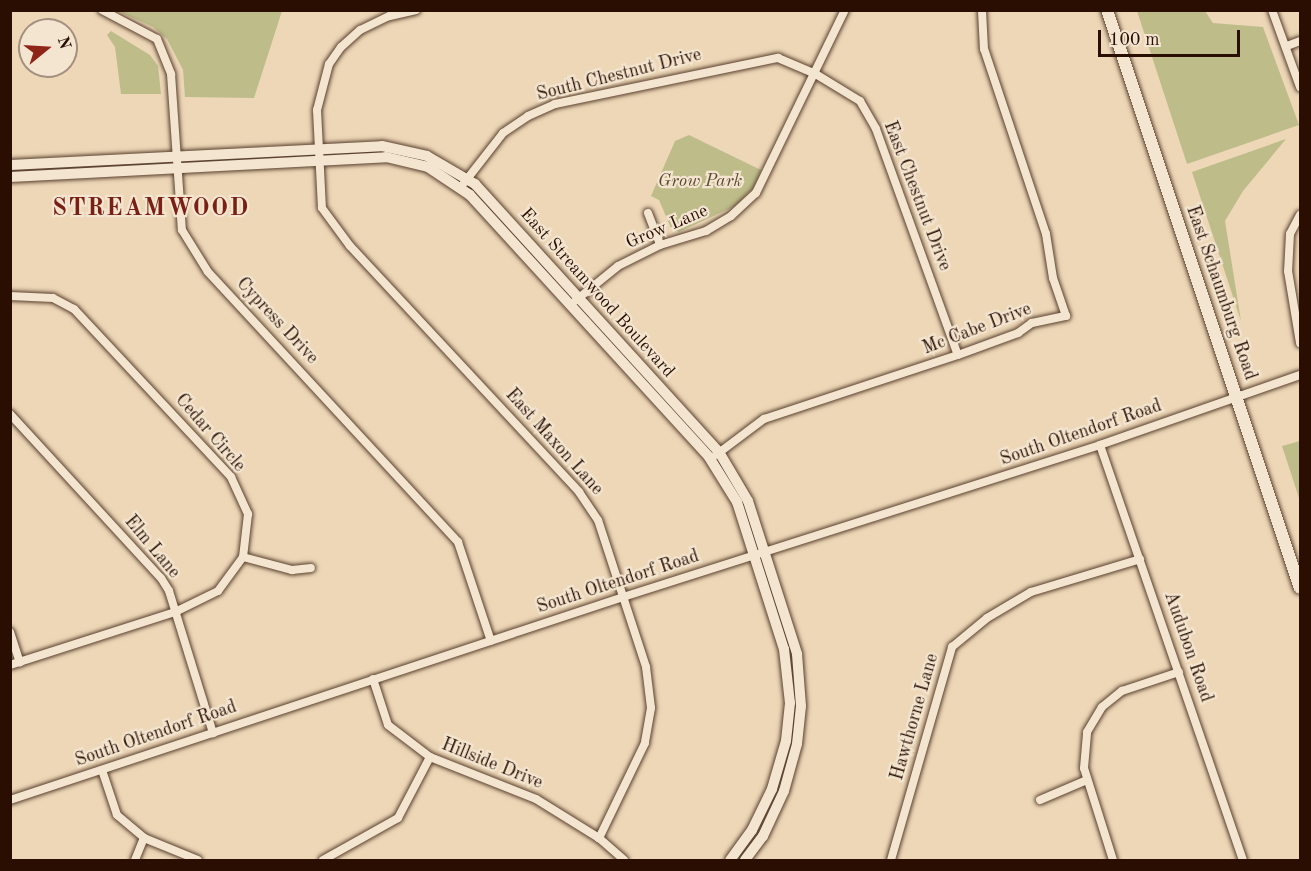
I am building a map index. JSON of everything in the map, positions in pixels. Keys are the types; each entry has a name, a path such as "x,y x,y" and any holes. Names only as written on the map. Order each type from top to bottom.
{"main road":[{"name":"East Schaumburg Road","path":"1107,10 1300,588"}],"street":[{"name":"Cypress Drive","path":"102,10 157,39 171,74 182,230 208,272 458,542 491,641"},
{"name":"East Maxon Lane","path":"416,10 369,25 341,46 330,64 318,97 321,208 350,246 592,507 646,667 651,708 645,742 599,838"},
{"name":"Grow Lane","path":"570,305 618,266 660,245 706,231 731,216 756,193 845,10"},
{"name":"Mc Cabe Drive","path":"715,455 764,419 958,355 1018,333 1032,323 1066,316 1053,278 1046,234 984,49 982,10"},
{"path":"1272,10 1300,87"},
{"path":"1287,46 1300,41"},
{"name":"South Chestnut Drive","path":"464,183 503,133 528,116 555,104 778,58 814,73"},
{"name":"East Chestnut Drive","path":"814,73 860,101 876,129 958,355"},
{"name":"East Streamwood Boulevard","path":"10,177 177,162 403,148 427,156 464,183 580,297 744,492 767,553 799,662 801,713 784,791 763,836 745,861"},
{"name":"East Streamwood Boulevard","path":"10,165 177,162"},
{"name":"East Streamwood Boulevard","path":"464,183 570,305 715,455 733,494 787,660 789,717 772,789 752,830 730,861"},
{"path":"648,213 660,245"},
{"path":"1300,215 1290,234 1288,270 1300,343"},
{"name":"Cedar Circle","path":"10,296 53,298 74,309 231,477 248,513 243,557 218,591 175,612 10,665"},
{"name":"South Oltendorf Road","path":"10,800 623,597 1100,445 1300,375"},
{"name":"Elm Lane","path":"10,414 161,578 175,612 213,732"},
{"name":"Audubon Road","path":"1100,445 1243,861"},
{"path":"243,557 292,570 311,568"},
{"name":"Hawthorne Lane","path":"891,861 952,647 987,618 1031,592 1140,559"},
{"path":"10,632 20,662"},
{"path":"1113,861 1086,780 1083,744 1090,723 1102,707 1122,692 1179,672"},
{"name":"Hillside Drive","path":"373,679 388,725 430,757 536,799 599,838 624,861"},
{"path":"323,861 398,818 430,757"},
{"path":"102,770 117,815 144,838 198,861"},
{"path":"1040,800 1086,780"},
{"path":"135,861 144,838"}],"green space":[{"path":"118,11 282,11 254,98 185,97 183,70 167,39 153,27"},
{"path":"1137,11 1205,11 1213,23 1263,27 1299,125 1187,164"},
{"path":"111,31 150,55 158,66 161,94 121,94 115,47 107,35"},
{"name":"Grow Park","path":"689,135 761,170 755,186 735,206 679,232 671,228 659,200 651,196 675,141"},
{"path":"1286,139 1243,191 1225,221 1241,321 1192,172"},
{"path":"1300,441 1300,501 1282,446"}],"district":[{"name":"STREAMWOOD","path":"151,210"}]}
